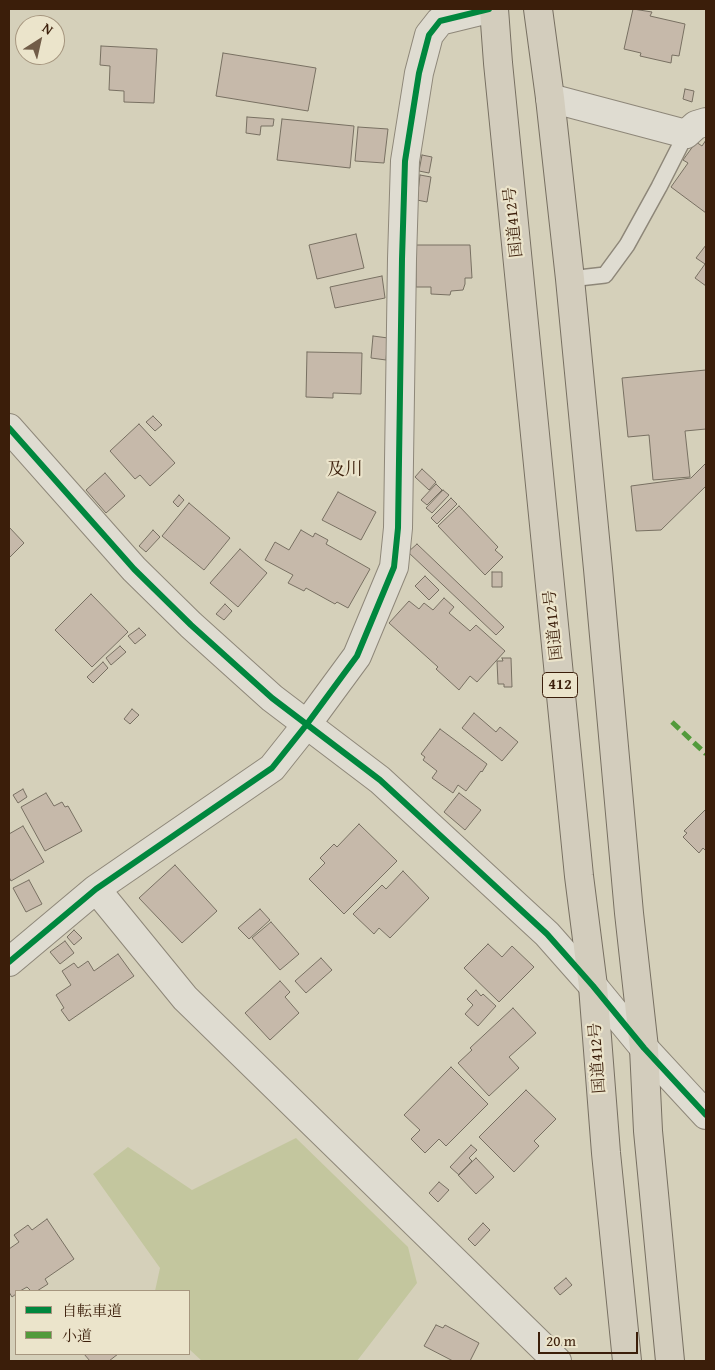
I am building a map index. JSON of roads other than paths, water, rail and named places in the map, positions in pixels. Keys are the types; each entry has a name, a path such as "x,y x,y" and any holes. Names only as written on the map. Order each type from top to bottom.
{"highway":[{"name":"国道412号","path":"494,9 577,856 593,986 606,1153 627,1361"},
{"path":"538,9 570,280 628,904 644,1048 648,1131 670,1361"}],"street":[{"path":"9,962 96,889 272,768 357,656 394,567 398,528 405,161 419,73 428,36 440,21 489,9"},
{"path":"550,98 696,128"},
{"path":"9,428 140,575 191,625 272,698 380,780 547,934 644,1048 706,1115"},
{"path":"96,889 185,998 557,1361"}],"lane":[{"path":"570,280 605,275 627,244 659,187 696,128"}],"district":[{"name":"及川","path":"345,470"}]}
